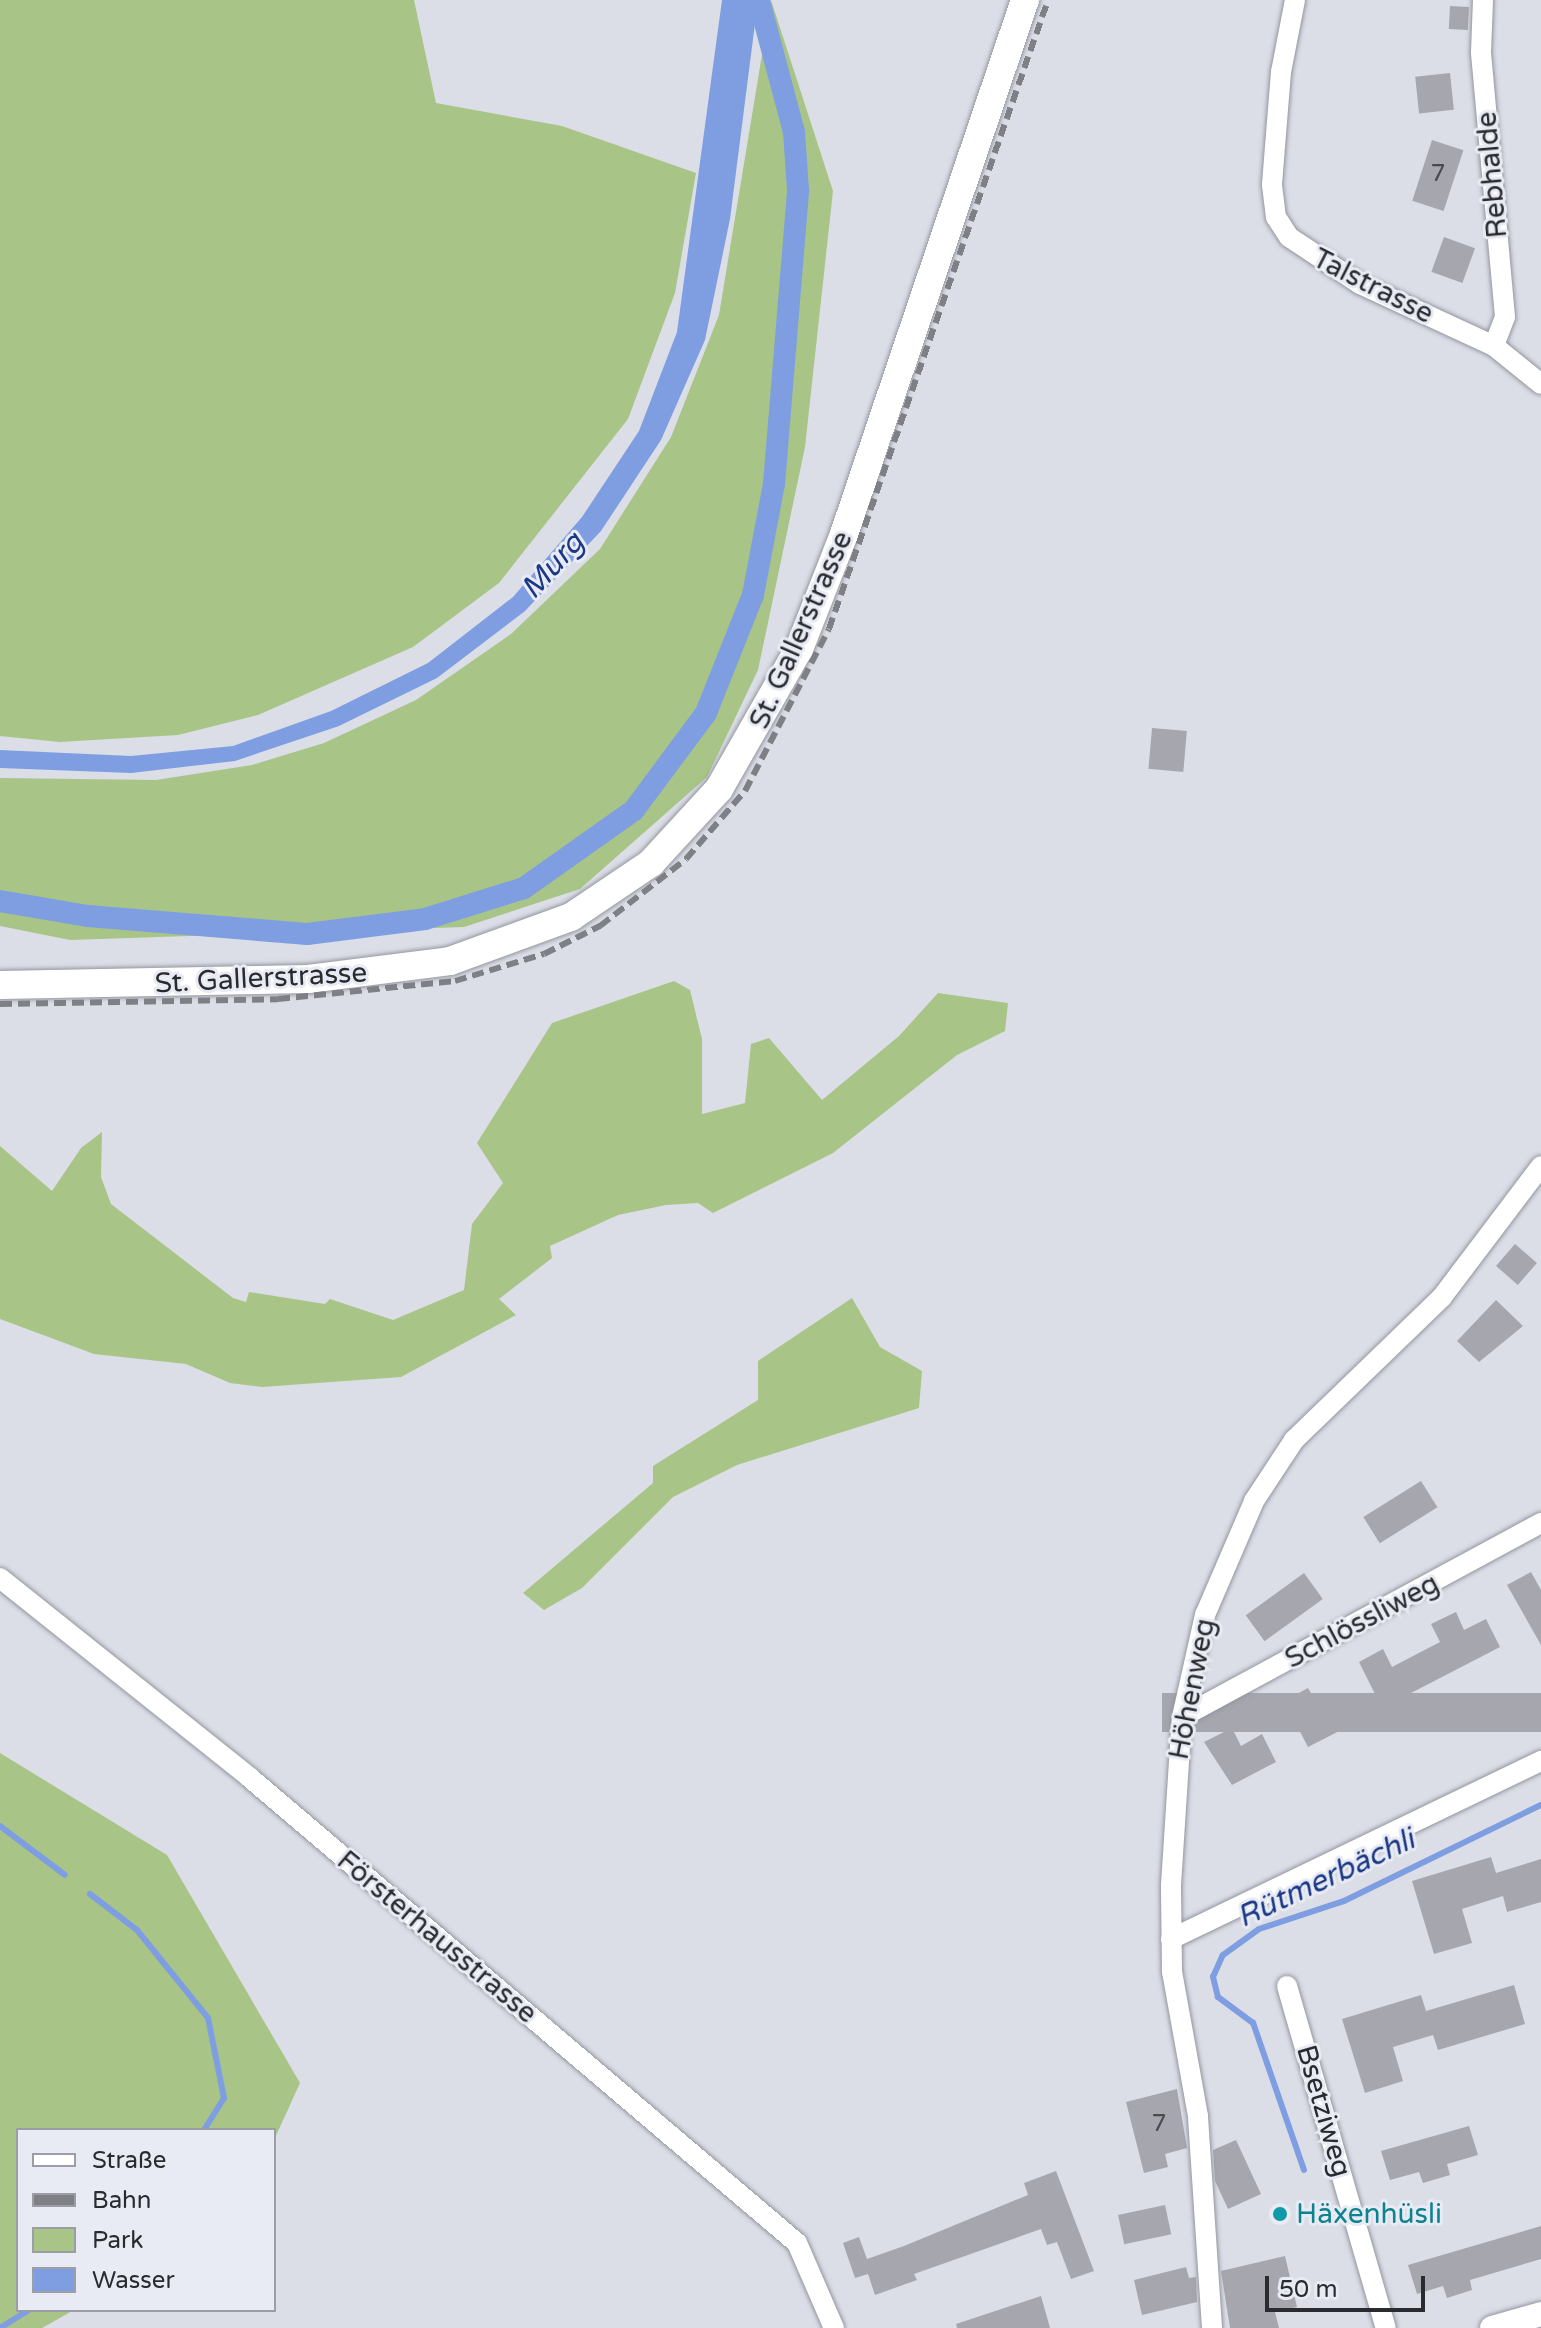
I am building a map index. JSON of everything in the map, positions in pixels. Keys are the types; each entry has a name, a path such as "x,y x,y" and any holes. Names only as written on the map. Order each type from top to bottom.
{"main road":[{"name":"St. Gallerstrasse","path":"0,985 265,981 450,961 571,917 651,863 719,789 799,649 844,534 1025,0"}],"street":[{"name":"Talstrasse","path":"1295,0 1278,102 1276,217 1304,252 1494,346 1541,384"},
{"name":"Rebhalde","path":"1483,0 1481,53 1505,317 1494,346"},
{"name":"Höhenweg","path":"1212,2328 1198,2116 1171,1939 1182,1717 1205,1615 1274,1466 1319,1413 1442,1297 1541,1166"},
{"name":"Schlössliweg","path":"1182,1717 1541,1523"},
{"name":"Försterhausstrasse","path":"0,1578 249,1777 797,2243 834,2328"},
{"path":"1171,1939 1541,1761"},
{"name":"Bsetziweg","path":"1287,1986 1386,2328"},
{"path":"1492,2328 1541,2314"}],"green space":[{"path":"0,0 414,0 436,103 562,126 696,173 675,293 628,419 499,583 413,647 258,715 178,735 60,742 0,736"},
{"path":"771,0 833,191 805,447 758,670 707,777 580,889 464,927 70,940 0,926 0,778 156,780 252,765 324,743 416,700 511,634 600,549 671,437 719,315"},
{"path":"674,981 690,990 702,1039 702,1114 745,1103 751,1044 769,1038 822,1100 899,1036 938,993 1008,1003 1005,1031 957,1055 833,1153 713,1213 698,1203 666,1205 618,1215 550,1246 552,1258 499,1299 516,1315 401,1377 262,1387 230,1383 186,1364 94,1354 0,1319 0,1146 52,1191 81,1148 102,1132 101,1177 111,1204 233,1298 246,1302 249,1292 325,1304 330,1299 393,1320 464,1290 472,1224 503,1183 477,1143 552,1023"},
{"path":"852,1298 880,1347 922,1371 919,1408 737,1465 673,1497 582,1588 544,1610 523,1593 653,1483 653,1466 758,1400 758,1361"},
{"path":"0,1753 167,1855 300,2083 276,2136 276,2128 16,2128 16,2312 70,2312 42,2328 0,2328"}],"water":[{"name":"Murg","path":"722,0 758,0 730,219 705,340 661,440 601,531 525,611 437,678 339,726 235,761 131,773 0,768 0,750 131,756 233,746 331,711 428,663 513,597 582,517 639,431 677,332"}],"building":[{"path":"1450,6 1469,7 1468,30 1449,29"},
{"path":"1450,73 1454,110 1419,113 1415,77"},
{"path":"1432,140 1463,150 1444,211 1412,201"},
{"path":"1444,237 1475,248 1462,283 1431,272"},
{"path":"1152,728 1187,731 1183,772 1148,769"},
{"path":"1515,1244 1537,1263 1518,1285 1496,1266"},
{"path":"1496,1300 1523,1326 1479,1362 1457,1341"},
{"path":"1421,1481 1437,1507 1380,1543 1363,1517"},
{"path":"1531,1572 1541,1590 1541,1645 1507,1585"},
{"path":"1304,1573 1323,1599 1265,1641 1246,1615"},
{"path":"1456,1612 1464,1630 1486,1619 1500,1647 1382,1708 1359,1662 1383,1649 1392,1667 1440,1642 1431,1624"},
{"path":"1308,1688 1318,1706 1339,1695 1353,1724 1308,1747 1284,1701"},
{"path":"1162,1693 1541,1693 1541,1732 1162,1732"},
{"path":"1232,1728 1241,1746 1262,1734 1276,1762 1232,1785 1204,1742"},
{"path":"1491,1857 1496,1873 1541,1859 1541,1902 1507,1912 1503,1896 1462,1909 1472,1943 1434,1954 1412,1881"},
{"path":"1514,1985 1525,2024 1438,2050 1433,2035 1393,2047 1403,2081 1365,2093 1342,2019 1421,1995 1426,2011"},
{"path":"1177,2089 1187,2148 1165,2154 1168,2167 1144,2173 1126,2102"},
{"path":"1469,2126 1478,2155 1447,2164 1450,2175 1423,2183 1419,2172 1390,2180 1381,2151"},
{"path":"1236,2140 1261,2194 1228,2209 1215,2181 1213,2150"},
{"path":"1056,2171 1094,2271 1071,2279 1057,2242 1047,2245 1041,2229 914,2274 917,2280 875,2295 868,2274 855,2278 843,2243 859,2237 867,2259 1028,2195 1024,2183"},
{"path":"1165,2205 1171,2234 1124,2244 1118,2215"},
{"path":"1541,2226 1541,2259 1470,2280 1472,2290 1447,2298 1443,2286 1417,2294 1408,2265"},
{"path":"1285,2256 1297,2307 1275,2312 1279,2328 1230,2328 1221,2271"},
{"path":"1186,2267 1189,2278 1196,2277 1197,2302 1142,2315 1134,2280"},
{"path":"1041,2296 1050,2328 957,2328 956,2324"}],"waterway":[{"path":"0,901 88,916 307,934 425,919 524,888 634,810 706,713 753,595 774,484 798,190 794,132 759,0"},
{"name":"Rütmerbächli","path":"1304,2170 1253,2023 1218,1997 1213,1977 1223,1955 1259,1929 1344,1901 1541,1805"},
{"path":"0,1826 65,1875"},
{"path":"90,1894 137,1930 208,2018 224,2098 205,2128"},
{"path":"0,2328 26,2312"}],"railway":[{"path":"0,1004 278,999 455,981 544,954 600,926 686,859 745,791 829,629 1048,0"}],"place":[{"name":"Häxenhüsli","path":"1280,2214"}]}
